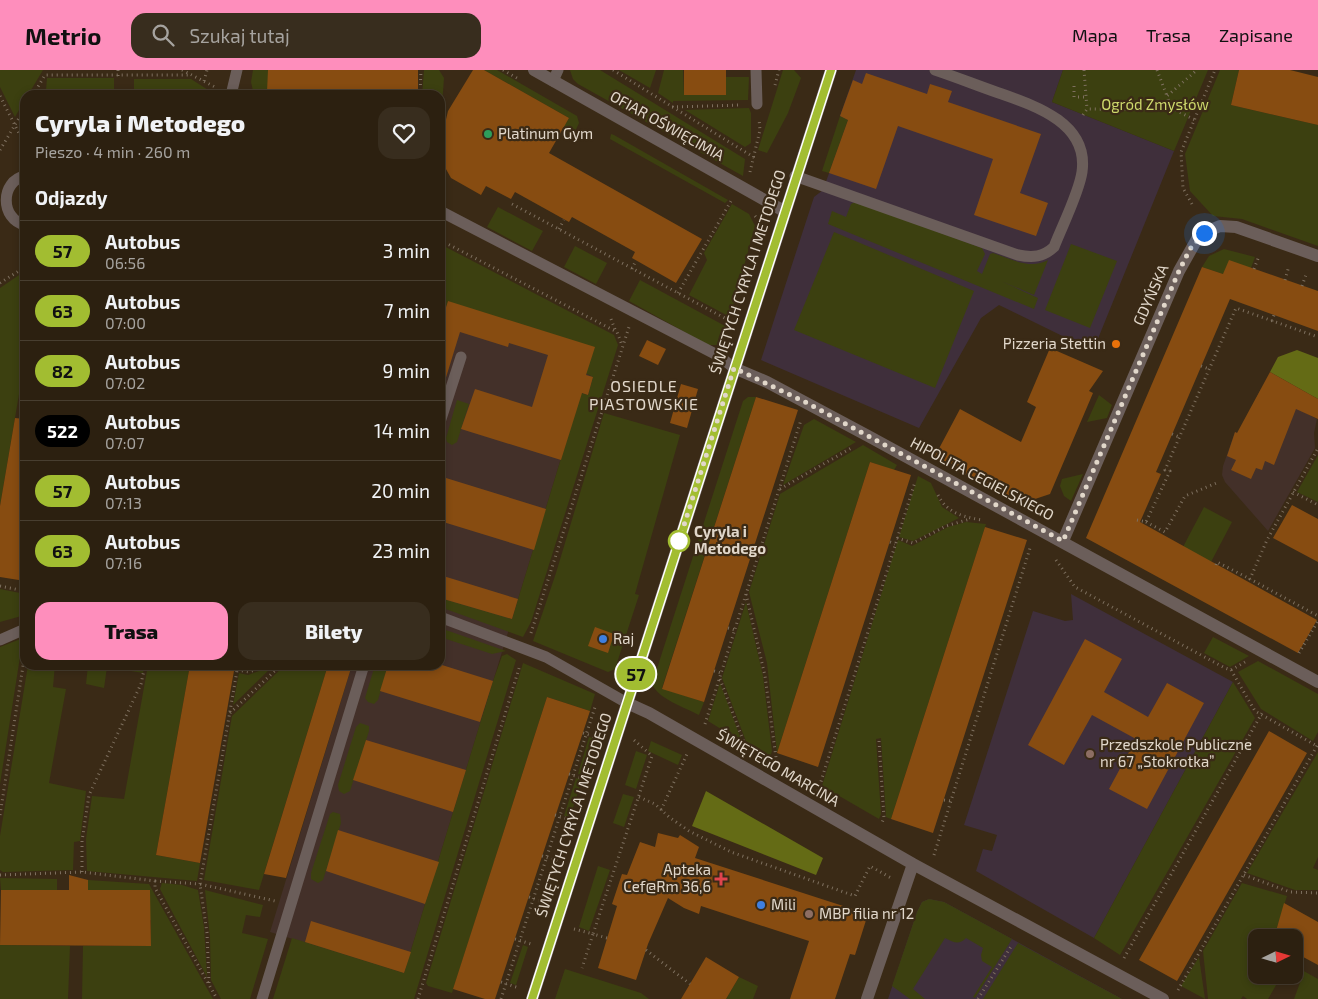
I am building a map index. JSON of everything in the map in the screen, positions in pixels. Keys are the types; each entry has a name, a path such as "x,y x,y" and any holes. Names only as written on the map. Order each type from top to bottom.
{"street":[{"name":"OFIAR OŚWIĘCIMIA","path":"534,70 556,76 784,211"},
{"name":"ŚWIĘTYCH CYRYLA I METODEGO","path":"532,999 795,176 831,70"},
{"name":"GDYŃSKA","path":"1063,541 1179,271 1197,239 1212,228 1228,225 1318,256"},
{"name":"HIPOLITA CEGIELSKIEGO","path":"734,368 807,403 1063,541 1318,682"},
{"name":"ŚWIĘTEGO MARCINA","path":"627,703 700,742 913,864 1163,999"},
{"path":"867,999 913,864"}],"lane":[{"path":"232,90 237,70"},
{"path":"756,70 758,104"},
{"path":"795,176 1018,255 1030,257 1048,253 1054,247 1082,174 1083,157 1076,138 1063,123 1040,108 935,70"},
{"path":"20,179 10,185 4,198 5,212 16,223 20,224"},
{"path":"445,214 719,356 734,368"},
{"path":"445,406 460,357"},
{"path":"445,619 546,658 627,703"},
{"path":"0,640 20,631"},
{"path":"262,999 362,670"}],"path":[{"path":"118,70 118,77"},
{"path":"182,70 221,90"},
{"path":"204,81 207,70"},
{"path":"420,90 421,70"},
{"path":"613,70 755,158"},
{"path":"1083,115 1087,110 1084,70"},
{"path":"1157,70 1171,108"},
{"path":"1167,96 1197,70"},
{"path":"1192,204 1183,188 1181,152 1215,70"},
{"path":"36,90 46,75 118,77 191,75"},
{"path":"1074,86 1074,97 1085,97"},
{"path":"0,96 20,135"},
{"path":"672,107 758,104 760,130 755,158 743,188"},
{"path":"1087,110 1171,108 1195,120"},
{"path":"0,150 20,116"},
{"path":"678,293 729,203"},
{"path":"512,204 746,330"},
{"path":"559,229 564,220"},
{"path":"445,243 616,332 622,346"},
{"path":"1254,269 1259,256"},
{"path":"632,268 636,260"},
{"path":"1285,280 1289,266"},
{"path":"0,283 20,270"},
{"path":"1302,286 1307,272"},
{"path":"1146,522 1170,471 1165,470 1236,308 1318,337"},
{"path":"1272,321 1274,315"},
{"path":"1201,366 1209,369"},
{"path":"661,810 688,753 700,742 807,403"},
{"path":"1172,434 1179,437"},
{"path":"790,435 796,437"},
{"path":"780,489 870,437"},
{"path":"1250,579 1293,492 1317,450"},
{"path":"813,807 920,464"},
{"path":"778,471 785,473"},
{"path":"1137,520 1146,522 1165,532 1185,496 1220,482"},
{"path":"1293,492 1318,505"},
{"path":"904,499 909,501"},
{"path":"768,504 774,506"},
{"path":"897,538 913,543 959,520 973,519"},
{"path":"890,542 895,544"},
{"path":"927,851 934,856 998,651 1022,564 1032,542"},
{"path":"755,543 762,545"},
{"path":"1216,565 1217,562 1318,616"},
{"path":"877,583 882,585"},
{"path":"0,586 20,590"},
{"path":"741,587 748,589"},
{"path":"746,594 766,676 777,768 770,763"},
{"path":"1007,602 1012,604"},
{"path":"1297,657 1318,621"},
{"path":"865,622 870,623"},
{"path":"728,628 735,630"},
{"path":"993,649 998,651"},
{"path":"852,662 858,664"},
{"path":"0,815 22,670"},
{"path":"82,872 82,841 89,795 141,684 144,670"},
{"path":"209,984 207,933 200,884 206,838 236,672 254,670"},
{"path":"228,715 276,670"},
{"path":"1178,990 1318,745 1262,713 1255,712 1230,670"},
{"path":"714,671 721,674"},
{"path":"720,678 747,750 739,744"},
{"path":"980,688 986,690"},
{"path":"501,999 547,857 571,775 597,699"},
{"path":"839,703 845,705"},
{"path":"1125,954 1262,713"},
{"path":"697,720 714,729"},
{"path":"968,726 974,728"},
{"path":"585,733 598,738"},
{"path":"828,738 834,739"},
{"path":"582,968 652,756 633,739"},
{"path":"879,740 884,818 880,825"},
{"path":"956,763 962,765"},
{"path":"1298,770 1302,772"},
{"path":"571,775 585,779"},
{"path":"810,785 826,794"},
{"path":"639,797 656,804 661,810 690,830 732,852 855,896 870,866 896,881"},
{"path":"944,800 951,801"},
{"path":"1276,808 1281,810"},
{"path":"558,816 572,821"},
{"path":"873,821 888,830"},
{"path":"1255,845 1259,848"},
{"path":"542,856 559,861"},
{"path":"0,875 72,875 82,872 155,881 200,884 266,898"},
{"path":"1244,875 1290,892 1318,893"},
{"path":"155,881 155,888 217,999"},
{"path":"1233,884 1237,886"},
{"path":"529,897 546,903"},
{"path":"1211,921 1216,923"},
{"path":"573,928 607,938"},
{"path":"515,939 532,945"},
{"path":"978,999 1012,945"},
{"path":"646,950 690,984"},
{"path":"1189,960 1194,962"},
{"path":"501,982 519,988"}],"shaded area":[{"path":"856,70 1063,70 1052,102 1174,151 1093,351 999,305 981,318 919,428 761,360 814,197 823,190 848,120 840,116"},
{"path":"448,301 593,377 588,395 581,393 404,973 270,932 350,670 445,670 445,310"},
{"path":"1261,389 1317,419 1314,433 1315,448 1268,531 1225,482 1222,475 1223,466 1235,432 1238,433"},
{"name":"Przedszkole Publiczne nr 67 „Stokrotka”","path":"1071,594 1233,682 1094,938 976,871 983,849 992,851 997,835 964,825 1033,611 1065,621 1073,620"},
{"path":"929,899 944,902 1122,999 888,999 917,912 922,902"}],"green space":[{"path":"0,70 43,70 31,90 20,90 20,108 15,117 0,87"},
{"path":"253,70 268,70 268,90 253,90 251,82"},
{"path":"424,70 439,70 444,78 443,90 422,90"},
{"path":"484,70 497,70 577,116 579,123 573,136 553,125 566,123 569,118"},
{"path":"570,70 600,70 745,159 743,176 578,84 573,79"},
{"path":"619,70 656,70 650,88"},
{"path":"664,70 683,70 684,95 726,94 726,77 749,77 748,100 673,101 673,103 658,93"},
{"path":"783,70 794,70 801,78 788,113 767,153 758,150"},
{"name":"Ogród Zmysłów","path":"1063,70 1208,70 1174,151 1052,102"},
{"path":"1220,70 1239,70 1231,105 1318,125 1318,246 1242,219 1213,216 1190,191 1185,154"},
{"path":"47,78 114,78 114,90 46,90"},
{"path":"134,79 191,79 208,90 134,90"},
{"path":"749,108 751,113 751,143 745,147 685,110"},
{"path":"840,116 848,120 829,173 822,171"},
{"path":"611,134 728,200 725,203 610,139"},
{"path":"855,202 982,248 985,254 977,271 982,274 990,254 993,253 1028,264 1041,263 1048,260 1034,295 1001,281 1038,298 1034,309 828,224 832,211 846,217 851,204"},
{"path":"732,204 749,214 755,226 730,317 689,295 707,260 704,253"},
{"path":"498,207 543,231 532,251 487,227"},
{"path":"834,232 974,291 935,388 794,330"},
{"path":"1071,244 1117,261 1090,328 1045,310"},
{"path":"575,246 607,263 596,284 564,267"},
{"path":"445,247 614,335 618,345 531,622 523,637 445,609 445,599 512,619 581,393 588,395 593,377 448,301 445,310"},
{"path":"1224,249 1255,257 1251,268 1223,274 1202,267 1209,256"},
{"path":"20,274 20,388 0,506 0,288"},
{"path":"640,280 727,327 721,345 708,345 629,301"},
{"path":"1297,350 1318,358 1318,399 1270,372 1278,357"},
{"path":"1099,395 1112,405 1107,418 1087,422"},
{"path":"748,397 756,397 662,688 704,702 699,715 666,699 652,684 743,401"},
{"path":"457,400 469,404 457,442 452,445 447,442 446,438"},
{"path":"604,413 680,435 635,594 639,595 615,669 608,672 533,641 556,573"},
{"path":"814,419 856,442 783,485 804,425"},
{"path":"863,445 897,465 894,470 870,462 777,753 767,663 749,592 780,494"},
{"path":"1318,455 1318,502 1297,492"},
{"path":"1083,474 1071,501 1064,496 1060,486 1062,479"},
{"path":"918,476 931,483 942,507 959,518 913,541 899,537"},
{"path":"1204,507 1232,522 1211,562 1183,547"},
{"path":"966,522 986,524 891,819 886,817 881,738 876,739 881,814 879,819 822,786 898,540 912,546 948,527"},
{"path":"0,589 20,593 20,616 0,622"},
{"path":"746,602 763,676 772,751 770,757 747,744 722,678"},
{"path":"445,630 506,651 492,654 445,639"},
{"path":"1213,637 1249,656 1230,667 1204,653"},
{"path":"20,639 20,657 0,784 0,647"},
{"path":"507,654 516,660 414,999 273,999 292,938 404,973 493,681 502,656"},
{"path":"1258,661 1318,694 1318,732 1313,741 1261,709 1238,672"},
{"path":"523,663 595,694 590,711 547,697 452,993 428,986 426,983"},
{"path":"27,670 55,670 53,687 66,689 49,783 86,791 80,841 74,842 73,870 3,872 0,870 0,836"},
{"path":"87,670 107,670 104,688 86,684"},
{"path":"125,670 143,670 143,673"},
{"path":"147,670 189,670 156,855 200,863 197,881 87,871 86,839 92,796 124,799"},
{"path":"262,670 269,670 233,705 239,673 248,675"},
{"path":"280,670 326,670 259,890 204,880 232,716"},
{"path":"373,670 387,670 378,700 374,704 368,702 365,698"},
{"path":"1233,682 1255,718 1120,955 1094,938"},
{"path":"720,683 742,742 708,721"},
{"path":"360,723 369,726 369,731 350,791 344,794 339,791 338,785 356,727"},
{"path":"589,737 596,739 584,776 578,774"},
{"path":"651,741 682,755 678,765 648,751"},
{"path":"636,751 647,755 636,789 625,785"},
{"path":"1318,752 1318,857 1313,868 1318,870 1318,890 1295,890 1247,873"},
{"path":"576,778 582,780 570,817 564,816"},
{"path":"706,791 823,858 816,875 692,826"},
{"path":"623,794 634,797 624,827 613,823"},
{"path":"333,812 340,814 341,823 323,880 318,883 311,879 311,873 330,814"},
{"path":"598,866 610,870 589,931 579,927"},
{"path":"0,878 57,879 57,890 1,890"},
{"path":"88,880 149,884 213,999 82,999 83,946 151,946 151,920 147,919 150,913 150,890 88,890"},
{"path":"162,883 182,885 198,890 204,927 207,977 160,889"},
{"path":"1242,883 1287,896 1277,929 1248,929 1248,984 1277,984 1268,999 1247,999 1243,996 1241,999 1208,999 1203,951"},
{"path":"205,890 263,905 260,917 246,915 242,933 268,939 250,999 221,999 211,980 210,937"},
{"path":"929,899 944,902 1012,939 975,998 973,997 992,967 982,961 983,948 966,938 958,943 945,938 913,989 925,999 910,999 892,986 917,912 922,902"},
{"path":"1018,943 1122,999 983,999"},
{"path":"0,945 70,946 68,999 0,999"},
{"path":"523,945 528,947 516,985 510,983"},
{"path":"1199,957 1205,999 1181,986"},
{"path":"565,969 641,993 649,999 555,999"},
{"path":"1303,971 1318,979 1318,999 1294,999 1300,984 1303,984"},
{"path":"739,977 758,986 753,999 726,999"}],"building":[{"path":"268,70 418,70 418,90 267,90"},
{"path":"473,70 484,70 569,118 549,153 702,239 676,283 632,258 635,252 572,217 569,222 515,192 511,199 486,186 481,195 451,178 445,167 445,124 448,111"},
{"path":"684,70 726,70 726,95 684,95"},
{"path":"1239,70 1290,70 1318,77 1318,125 1231,105"},
{"path":"866,73 927,94 930,84 952,91 948,102 1041,134 1020,193 1048,203 1036,236 974,215 993,159 898,126 876,189 829,173 848,120 840,116 853,80 862,84"},
{"path":"1229,260 1318,291 1318,331 1230,299 1156,472 1161,474 1140,522 1317,620 1298,653 1086,538 1202,267 1223,274"},
{"path":"448,301 595,347 586,375 593,377 588,395 582,393 561,460 461,429 475,389 532,407 548,355 509,343 508,347 460,332 445,381 445,310"},
{"path":"647,340 666,349 658,365 639,356"},
{"path":"1050,348 1103,371 1089,391 1093,393 1050,494 1020,504 953,468 955,465 934,458 960,409 1021,442 1036,407 1027,402"},
{"path":"1270,372 1318,399 1318,419 1296,409 1274,465 1265,461 1262,470 1256,468 1251,479 1231,470 1236,460 1227,456 1235,432 1237,433"},
{"path":"681,384 698,389 687,428 670,423"},
{"path":"756,397 798,410 704,702 662,689"},
{"path":"15,418 20,418 20,580 0,577 0,506"},
{"path":"870,462 911,475 818,767 777,753"},
{"path":"446,478 546,509 534,550 445,523"},
{"path":"1292,505 1318,519 1318,562 1273,538"},
{"path":"985,527 1027,540 933,833 891,819"},
{"path":"445,577 518,599 512,619 445,599"},
{"path":"595,627 614,634 608,653 588,646"},
{"path":"1085,639 1122,659 1104,692 1148,717 1167,683 1204,703 1147,809 1109,789 1136,739 1092,715 1064,765 1028,745"},
{"path":"445,666 493,681 480,722 380,691 386,670 445,670"},
{"path":"189,670 234,670 200,863 156,855"},
{"path":"326,670 350,670 286,878 264,874"},
{"path":"547,697 590,711 495,999 485,999 453,989"},
{"path":"1269,731 1307,753 1177,981 1139,960"},
{"path":"366,740 466,770 453,812 353,780"},
{"path":"338,830 439,862 425,904 326,871"},
{"path":"658,833 678,838 680,835 699,847 695,858 868,914 855,955 850,954 835,999 790,999 809,941 701,906 699,914 684,908 668,898 648,944 636,980 598,968 617,906 612,904 622,874 627,875 640,842 655,847"},
{"path":"69,875 88,880 88,890 150,890 151,946 0,945 1,890 69,890"},
{"path":"1284,903 1318,922 1318,965 1303,957 1303,929 1277,929"},
{"path":"311,921 411,952 404,973 305,942"},
{"path":"706,957 739,977 726,999 681,999"}],"bus line":[{"name":"57","path":"532,999 812,124 831,70"}],"place":[{"name":"Platinum Gym","path":"488,134"},
{"name":"Pizzeria Stettin","path":"1116,344"},
{"name":"Cyryla i Metodego","path":"679,541"},
{"name":"Raj","path":"603,639"},
{"name":"Przedszkole Publiczne nr 67 „Stokrotka”","path":"1090,754"},
{"name":"Apteka Cef@Rm 36,6","path":"721,879"},
{"name":"Mili","path":"761,905"},
{"name":"MBP filia nr 12","path":"809,914"}],"district":[{"name":"OSIEDLE PIASTOWSKIE","path":"644,395"}],"route":[{"path":"679,541 734,368 749,376 767,382 807,403 1063,541 1179,271 1190,249 1204,233"}]}
